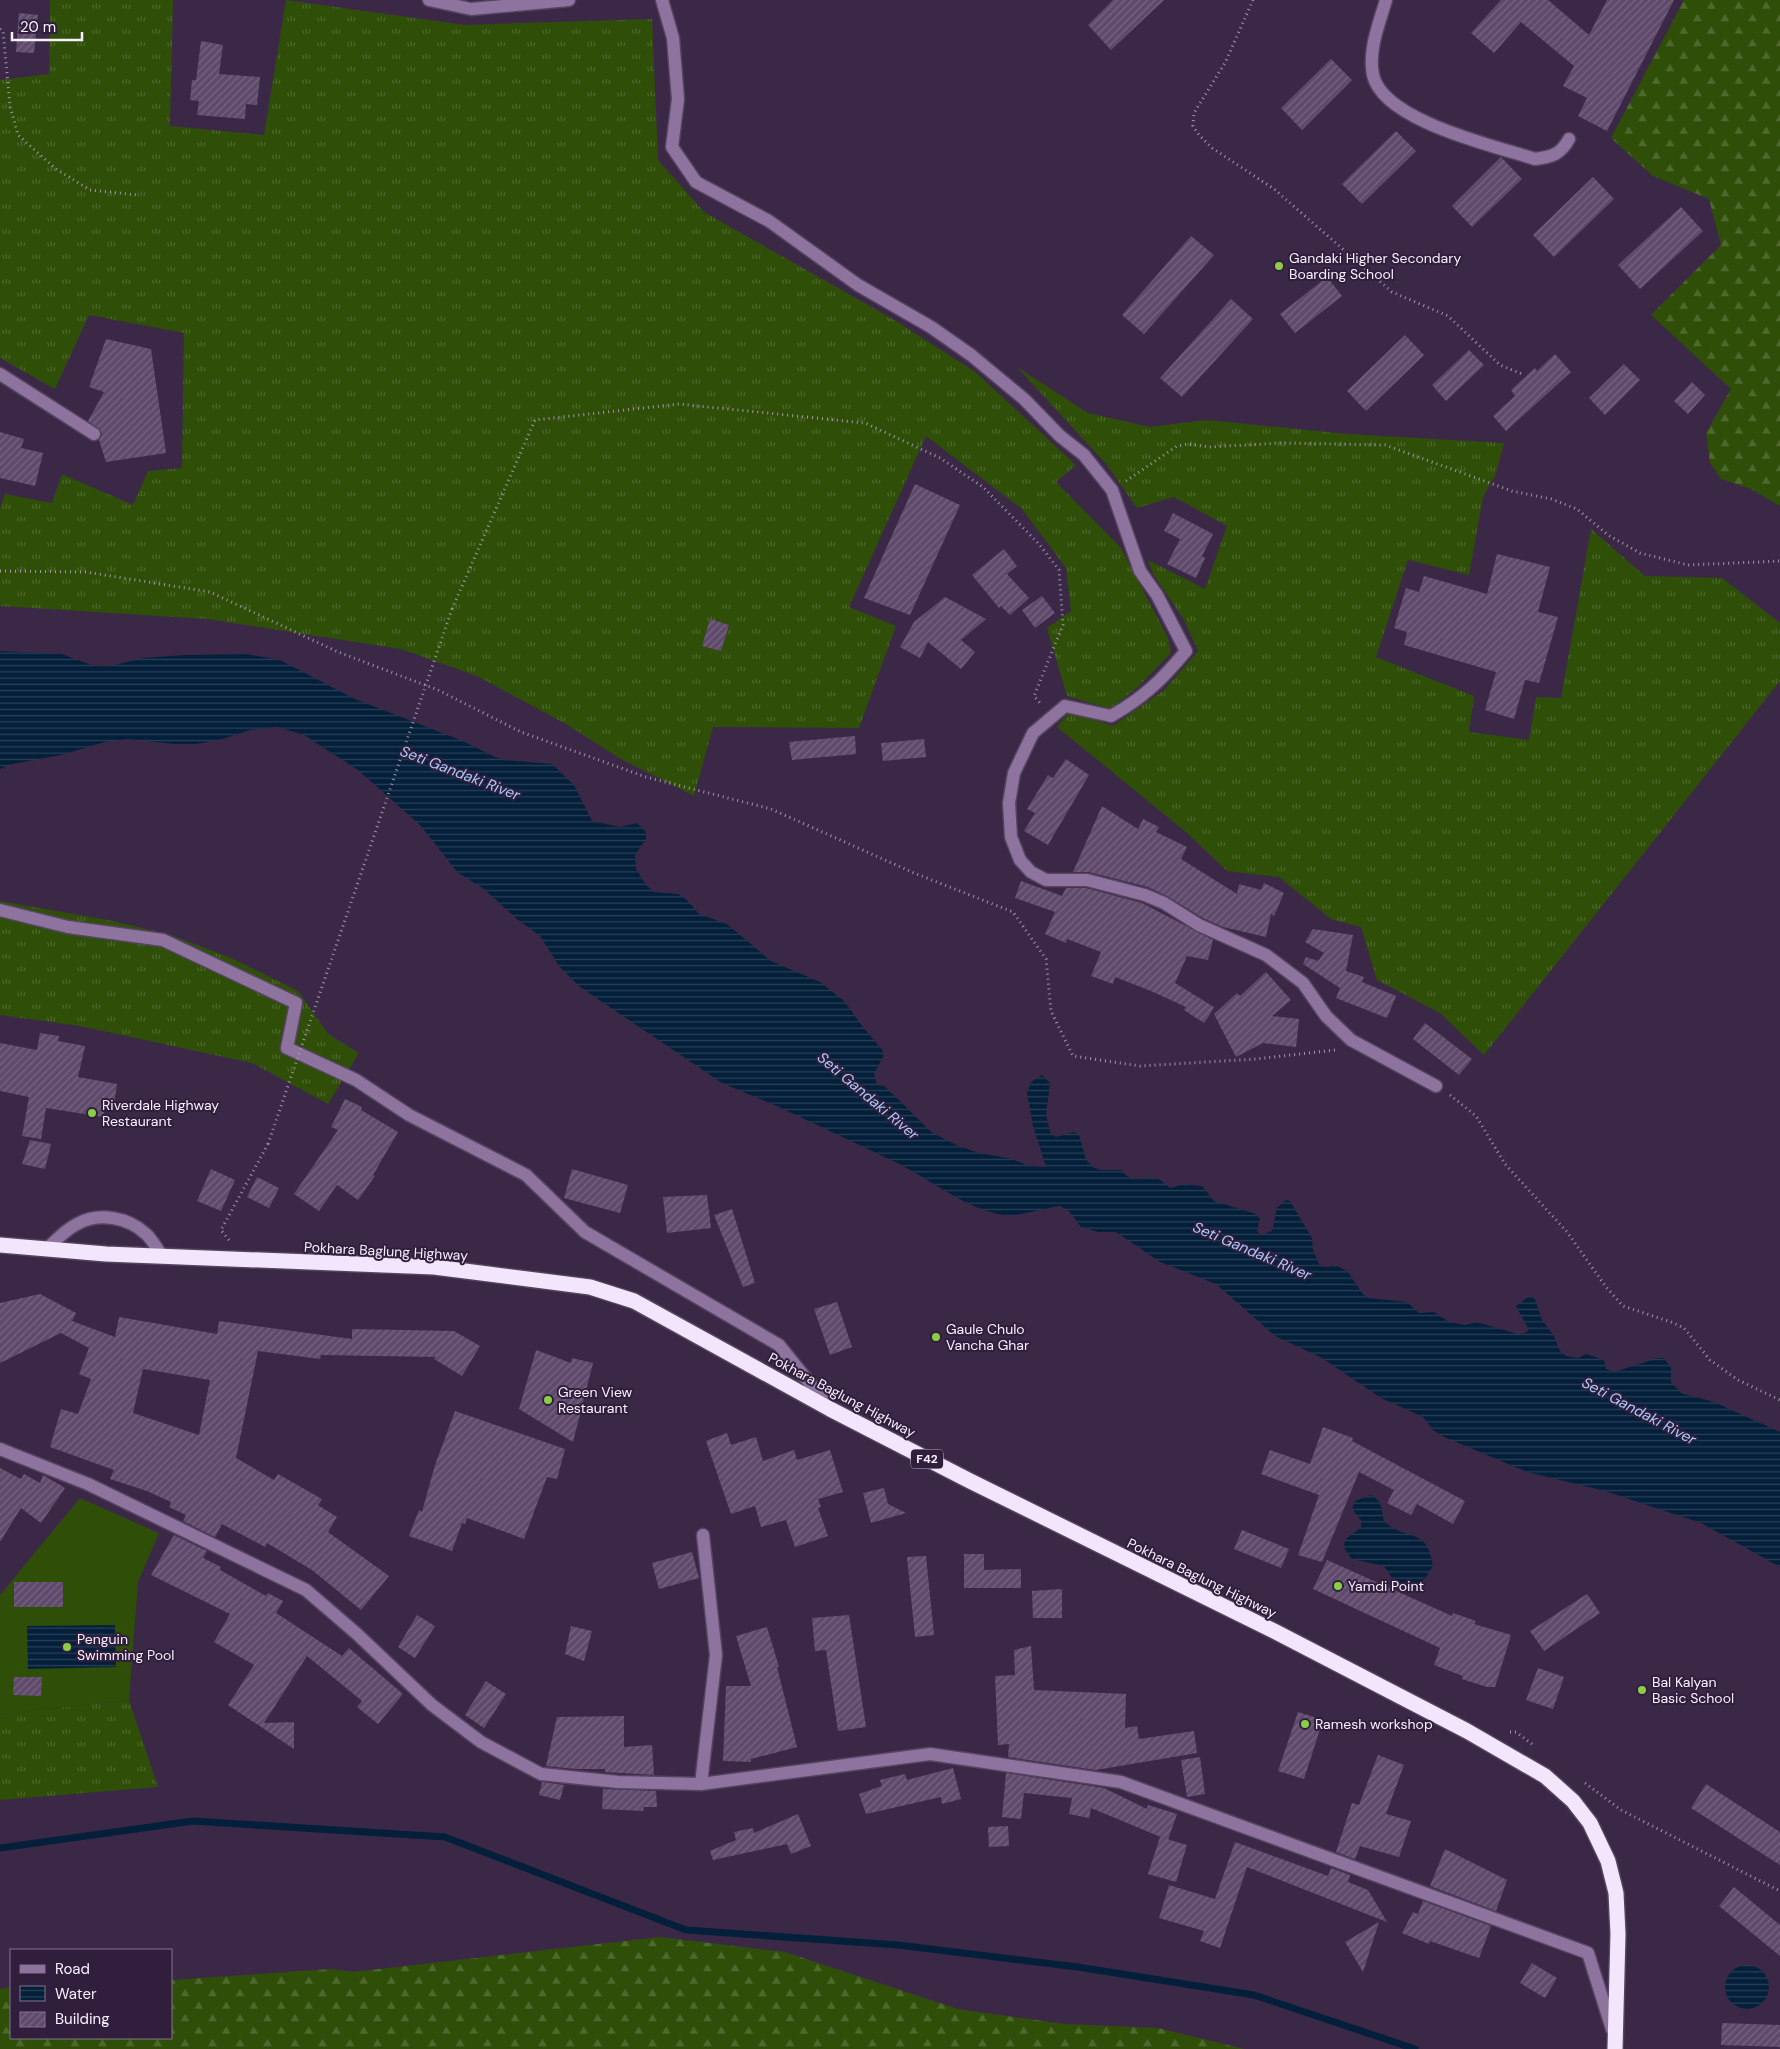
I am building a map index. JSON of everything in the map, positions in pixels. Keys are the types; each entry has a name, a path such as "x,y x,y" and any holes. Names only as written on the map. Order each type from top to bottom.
{"highway":[{"name":"Pokhara Baglung Highway","path":"0,1245 162,1256 434,1267 590,1287 634,1301 830,1409 970,1481 1318,1654 1467,1731 1545,1776 1573,1801 1590,1823 1608,1861 1616,1893 1618,1934 1615,2028"},
{"name":"F42","path":"1615,2028 1616,2049"}],"street":[{"path":"429,0 470,9 569,0"},
{"path":"662,0 673,38 678,99 672,147 696,182 770,221 858,285 931,327 971,355 1024,399 1060,436 1084,455 1112,490 1140,571 1157,595 1186,651 1161,681 1137,701 1111,716 1065,706 1033,733 1014,773 1010,803 1013,846 1020,860 1030,872 1046,880 1087,880 1145,895 1164,903 1199,925 1266,955 1303,982 1326,1016 1351,1040 1436,1086"},
{"path":"1386,0 1372,50 1373,75 1377,86 1385,98 1397,108 1435,126 1535,159 1552,157 1564,148 1569,139"},
{"path":"0,374 94,434"},
{"path":"0,910 68,927 163,940 296,1003 287,1048 356,1080 409,1115 526,1175 585,1232 779,1345 830,1409"},
{"path":"47,1249 77,1224 95,1218 114,1218 133,1224 147,1234 162,1256"},
{"path":"0,1449 88,1484 306,1590 357,1634 432,1705 481,1742 541,1774 618,1782 701,1784 930,1754 1121,1782 1588,1953 1612,2029 1615,2028"},
{"path":"701,1784 716,1655 703,1535"}],"path":[{"path":"1253,0 1225,63 1194,113 1193,126 1199,135 1212,148 1274,189 1392,292 1448,316 1500,364 1522,374"},
{"path":"0,29 3,31 10,106 18,135 56,169 90,190 138,194"},
{"path":"245,1260 221,1230 268,1144 452,609 535,420 679,404 865,423 940,458 983,487 1039,544 1059,570 1064,625 1034,696 1051,718"},
{"path":"1112,490 1177,446 1188,444 1209,447 1281,443 1385,446 1512,491 1551,499 1578,509 1608,536 1640,554 1688,565 1780,561"},
{"path":"0,571 86,572 210,592 338,652 438,690 522,732 646,777 771,809 914,874 1013,912 1046,959 1051,1012 1073,1056 1140,1066 1256,1059 1334,1050 1343,1053"},
{"path":"1436,1086 1458,1099 1476,1116 1505,1164 1567,1232 1606,1287 1622,1306 1684,1328 1710,1360 1738,1380 1780,1400"},
{"path":"1506,1732 1516,1732 1538,1749"},
{"path":"1583,1782 1621,1810 1780,1891"}],"green space":[{"path":"50,0 173,0 170,126 264,135 286,0 465,25 652,19 658,160 704,212 891,318 974,371 1076,465 1056,482 1121,548 1168,638 1171,653 1138,687 1110,709 1067,696 1047,628 1071,611 1066,568 1022,509 926,436 849,607 896,626 859,728 713,727 694,796 621,759 566,724 477,676 401,649 207,619 0,606 0,508 5,494 52,503 62,474 133,505 148,471 182,468 184,333 89,315 55,389 0,358 0,80 49,74"},
{"path":"1684,0 1780,0 1780,506 1751,489 1721,479 1710,463 1706,433 1731,389 1651,315 1721,245 1709,199 1653,176 1611,138"},
{"path":"1017,367 1088,413 1150,427 1206,420 1347,434 1504,443 1495,476 1483,497 1469,575 1408,560 1376,657 1474,696 1469,732 1529,740 1536,697 1561,698 1591,529 1645,576 1722,578 1780,623 1780,681 1484,1055 1440,1013 1377,980 1361,927 1331,919 1279,877 1227,871 1186,832 1057,727 1069,712 1113,726 1164,690 1198,651 1184,620 1153,574 1148,560 1205,589 1227,526 1174,497 1137,508 1107,465"},
{"path":"0,901 113,921 171,935 231,958 298,991 328,1034 359,1053 328,1104 252,1063 80,1026 0,1015"},
{"name":"Penguin Swimming Pool","path":"80,1498 159,1533 138,1582 129,1700 0,1714 0,1595"},
{"path":"129,1700 158,1787 0,1800 0,1714"},
{"path":"660,1937 785,1952 958,2009 1065,2024 1158,2028 1244,2049 0,2049 0,1989 10,1987 10,2039 172,2039 172,1980 332,1969 353,1972"}],"water":[{"name":"Seti Gandaki River","path":"0,651 62,654 94,666 110,666 143,658 185,655 247,654 280,660 355,699 463,741 495,757 504,760 552,764 574,785 592,821 620,827 637,823 646,832 646,839 635,855 636,869 646,885 654,892 678,894 687,900 699,914 727,924 771,961 820,982 844,1001 883,1051 883,1057 874,1074 877,1085 884,1086 931,1132 958,1146 980,1153 1012,1159 1029,1166 1046,1167 1033,1126 1027,1093 1031,1082 1042,1075 1050,1083 1046,1115 1051,1134 1056,1137 1074,1132 1079,1135 1086,1159 1092,1167 1101,1170 1121,1170 1130,1178 1135,1179 1158,1179 1171,1188 1183,1184 1202,1186 1214,1201 1256,1214 1260,1219 1257,1231 1261,1235 1272,1231 1277,1208 1286,1200 1290,1201 1312,1238 1313,1250 1320,1266 1328,1267 1335,1265 1347,1271 1368,1298 1407,1302 1419,1313 1434,1312 1449,1322 1465,1325 1477,1322 1521,1335 1529,1330 1516,1306 1530,1296 1535,1299 1542,1320 1554,1336 1560,1351 1566,1356 1578,1358 1586,1354 1604,1360 1606,1369 1614,1372 1658,1358 1664,1358 1671,1368 1671,1382 1681,1393 1714,1402 1780,1432 1780,1567 1701,1523 1605,1491 1527,1472 1444,1437 1433,1430 1423,1417 1381,1398 1322,1358 1275,1336 1216,1284 1160,1262 1116,1232 1098,1232 1081,1227 1069,1211 1060,1206 1023,1214 1003,1215 974,1206 893,1161 779,1107 722,1083 580,987 559,966 540,936 517,919 484,889 457,872 421,826 358,770 304,735 277,727 250,730 223,739 196,744 174,744 128,739 105,742 61,755 13,764 0,769"},
{"path":"1371,1495 1380,1503 1384,1521 1400,1531 1415,1536 1426,1545 1433,1566 1424,1580 1404,1588 1396,1584 1384,1566 1352,1559 1347,1553 1345,1541 1361,1528 1361,1520 1352,1509 1355,1501"},
{"path":"115,1625 116,1667 28,1669 27,1626"},
{"path":"1743,1965 1751,1965 1763,1971 1769,1987 1763,2003 1751,2009 1743,2009 1731,2003 1725,1991 1725,1983 1731,1971"}],"building":[{"path":"1113,0 1164,0 1111,50 1088,25"},
{"path":"1501,0 1548,0 1589,35 1607,0 1674,0 1607,131 1578,116 1587,98 1563,86 1574,66 1521,22 1494,53 1471,33"},
{"path":"19,13 38,15 34,53 16,52"},
{"path":"201,41 223,45 219,74 260,77 257,105 246,104 245,119 197,115 199,101 190,100 192,80 196,80"},
{"path":"1331,59 1352,80 1302,130 1281,108"},
{"path":"1396,131 1416,151 1362,204 1342,184"},
{"path":"1501,157 1522,179 1472,227 1452,206"},
{"path":"1593,177 1614,199 1554,257 1533,235"},
{"path":"1681,207 1703,231 1640,289 1618,265"},
{"path":"1191,236 1214,255 1144,334 1122,315"},
{"path":"1327,277 1342,296 1295,333 1280,314"},
{"path":"1231,299 1253,319 1182,397 1160,378"},
{"path":"1405,335 1424,355 1366,411 1347,391"},
{"path":"106,339 151,349 166,453 106,462 99,440 102,435 101,431 88,421 104,392 89,387"},
{"path":"1469,350 1484,365 1446,401 1432,385"},
{"path":"1555,354 1571,372 1506,431 1493,416 1515,396 1511,390 1535,368 1537,371"},
{"path":"1624,364 1640,380 1605,415 1589,398"},
{"path":"1692,382 1705,395 1688,414 1674,401"},
{"path":"0,432 24,439 21,448 43,453 35,486 0,478"},
{"path":"915,484 960,505 910,615 864,598"},
{"path":"1173,513 1213,534 1202,556 1205,558 1196,578 1167,564 1180,539 1164,531"},
{"path":"1004,549 1017,566 1007,574 1029,598 1010,615 1001,606 999,608 972,575"},
{"path":"1497,554 1550,567 1538,612 1558,617 1539,683 1525,680 1514,719 1485,710 1496,672 1404,645 1407,632 1394,628 1406,588 1419,592 1424,576 1487,594"},
{"path":"1042,596 1055,613 1035,628 1022,610"},
{"path":"945,597 986,619 961,640 975,652 961,669 928,642 920,658 900,647 914,622"},
{"path":"710,619 729,625 721,651 702,646"},
{"path":"855,736 856,754 792,760 789,742"},
{"path":"924,739 926,757 883,761 881,743"},
{"path":"1066,759 1089,775 1048,845 1024,831 1035,813 1027,809 1048,775 1053,778"},
{"path":"1102,806 1138,829 1143,819 1159,827 1156,832 1187,847 1181,859 1237,894 1239,884 1261,890 1264,883 1284,893 1274,916 1271,914 1266,937 1223,927 1148,887 1089,872 1073,872"},
{"path":"1021,881 1062,896 1066,888 1086,888 1142,903 1213,940 1208,960 1187,956 1175,983 1214,1007 1204,1023 1184,1010 1186,1007 1151,991 1115,977 1113,984 1091,976 1101,952 1067,939 1066,943 1045,934 1055,912 1015,898"},
{"path":"1313,929 1353,935 1346,971 1364,977 1362,982 1396,996 1387,1018 1336,998 1340,988 1303,964 1306,957 1318,961 1324,953 1305,942"},
{"path":"1266,972 1291,1000 1272,1016 1299,1019 1296,1047 1263,1043 1236,1057 1214,1014 1237,993 1240,996"},
{"path":"1425,1023 1472,1059 1459,1075 1413,1039"},
{"path":"40,1033 59,1036 58,1041 85,1046 78,1077 117,1084 114,1105 106,1104 103,1117 46,1108 41,1139 22,1136 29,1097 0,1091 0,1043 37,1050"},
{"path":"345,1099 362,1107 361,1110 398,1132 373,1175 375,1176 358,1200 337,1185 319,1211 294,1194 338,1130 331,1127"},
{"path":"30,1140 51,1144 45,1169 22,1164"},
{"path":"211,1169 235,1180 221,1211 197,1201"},
{"path":"572,1169 628,1185 620,1213 564,1198"},
{"path":"257,1177 279,1188 269,1208 247,1197"},
{"path":"707,1195 711,1228 667,1233 663,1197"},
{"path":"732,1209 755,1283 743,1287 714,1215"},
{"path":"40,1294 76,1313 72,1321 115,1337 119,1317 217,1334 219,1321 352,1339 352,1329 454,1331 480,1346 462,1376 434,1359 436,1357 321,1355 320,1359 258,1351 236,1458 274,1480 278,1474 322,1499 318,1505 337,1517 328,1532 389,1576 361,1610 312,1570 267,1543 265,1547 222,1524 215,1537 183,1521 186,1515 169,1507 171,1502 147,1491 110,1479 114,1470 50,1447 61,1409 78,1414 91,1379 79,1374 89,1348 61,1333 0,1363 0,1303","holes":["143,1369 210,1380 199,1435 133,1413"]},
{"path":"837,1302 852,1347 830,1355 814,1309"},
{"path":"536,1350 571,1363 572,1358 593,1363 573,1442 519,1409"},
{"path":"455,1411 565,1449 557,1479 547,1477 524,1539 467,1518 465,1524 462,1523 452,1551 409,1536 419,1510 422,1512 435,1465"},
{"path":"1323,1427 1353,1438 1352,1441 1465,1501 1453,1524 1417,1504 1411,1515 1387,1503 1394,1490 1359,1472 1322,1562 1298,1555 1319,1495 1261,1474 1270,1450 1310,1464"},
{"path":"727,1433 731,1445 756,1437 763,1461 794,1450 797,1460 830,1450 843,1492 818,1499 821,1507 818,1508 828,1536 795,1547 786,1520 761,1527 755,1506 731,1514 706,1441"},
{"path":"0,1468 21,1479 24,1474 40,1483 43,1475 65,1488 41,1523 21,1508 0,1542"},
{"path":"884,1488 888,1504 906,1513 871,1523 863,1493"},
{"path":"1242,1530 1289,1549 1281,1568 1234,1549"},
{"path":"174,1535 207,1551 203,1558 221,1567 220,1570 266,1596 268,1593 283,1601 276,1613 342,1656 349,1648 403,1694 378,1724 357,1707 362,1701 307,1656 264,1723 294,1722 294,1749 228,1705 254,1665 214,1642 230,1614 151,1575"},
{"path":"692,1552 699,1578 659,1589 652,1563"},
{"path":"964,1554 984,1554 984,1570 1021,1569 1021,1588 964,1588"},
{"path":"926,1556 934,1635 915,1637 907,1557"},
{"path":"1327,1560 1452,1616 1453,1613 1476,1621 1474,1624 1511,1635 1495,1687 1487,1687 1462,1679 1463,1676 1434,1665 1440,1648 1313,1589"},
{"path":"14,1582 63,1582 63,1607 14,1607"},
{"path":"1062,1589 1062,1618 1033,1618 1032,1591"},
{"path":"1587,1594 1600,1613 1544,1651 1530,1631"},
{"path":"417,1615 435,1626 415,1658 398,1647"},
{"path":"849,1615 866,1727 838,1731 826,1650 815,1651 812,1618"},
{"path":"571,1626 592,1631 584,1661 565,1654"},
{"path":"767,1627 779,1667 777,1667 797,1747 751,1759 751,1762 723,1761 726,1686 751,1686 736,1636"},
{"path":"1031,1646 1034,1690 1126,1694 1125,1728 1137,1726 1139,1739 1194,1731 1197,1753 1096,1770 1008,1757 1009,1744 998,1745 995,1676 1015,1675 1014,1650"},
{"path":"1538,1668 1564,1677 1553,1709 1526,1700"},
{"path":"14,1677 42,1677 41,1696 13,1695"},
{"path":"486,1681 506,1694 484,1728 465,1715"},
{"path":"1298,1712 1323,1720 1304,1779 1278,1771"},
{"path":"624,1716 624,1747 652,1745 654,1775 605,1772 605,1769 546,1766 557,1717"},
{"path":"1378,1755 1404,1765 1386,1814 1411,1821 1399,1857 1360,1846 1355,1859 1336,1852 1352,1803 1359,1805"},
{"path":"1200,1757 1205,1794 1187,1797 1181,1760"},
{"path":"953,1768 961,1799 942,1804 941,1797 866,1814 859,1794 882,1786 880,1780 905,1774 907,1780"},
{"path":"1006,1773 1104,1788 1147,1809 1148,1805 1177,1814 1168,1840 1091,1808 1089,1818 1069,1814 1072,1798 1024,1793 1021,1819 1002,1817"},
{"path":"542,1782 564,1785 560,1800 539,1795"},
{"path":"1706,1784 1780,1832 1780,1865 1691,1808"},
{"path":"603,1789 656,1791 657,1807 644,1807 643,1811 602,1809"},
{"path":"798,1814 811,1846 791,1854 787,1844 713,1860 710,1851 736,1840 734,1832 753,1828 754,1833"},
{"path":"1008,1826 1009,1846 989,1847 988,1827"},
{"path":"1160,1837 1187,1845 1176,1882 1148,1874"},
{"path":"1235,1842 1328,1876 1331,1868 1350,1875 1348,1882 1368,1890 1387,1922 1247,1867 1220,1948 1200,1941 1204,1931 1159,1918 1169,1885 1215,1899"},
{"path":"1445,1849 1507,1880 1496,1911 1430,1886"},
{"path":"1734,1887 1780,1925 1780,1956 1719,1906"},
{"path":"1423,1901 1491,1926 1479,1958 1430,1941 1429,1944 1402,1933 1413,1912 1418,1914"},
{"path":"1379,1922 1363,1972 1345,1942"},
{"path":"1532,1963 1557,1978 1545,1998 1520,1983"},
{"path":"1722,2023 1780,2025 1780,2047 1721,2045"}],"waterway":[{"path":"0,1848 193,1821 445,1837 686,1930 898,1945 1078,1967 1254,1995 1415,2049"}],"place":[{"name":"Gandaki Higher Secondary Boarding School","path":"1279,266"},
{"name":"Riverdale Highway Restaurant","path":"92,1113"},
{"name":"Gaule Chulo Vancha Ghar","path":"936,1337"},
{"name":"Green View Restaurant","path":"548,1400"},
{"name":"Yamdi Point","path":"1338,1586"},
{"name":"Penguin Swimming Pool","path":"67,1647"},
{"name":"Bal Kalyan Basic School","path":"1642,1690"},
{"name":"Ramesh workshop","path":"1305,1724"}]}
